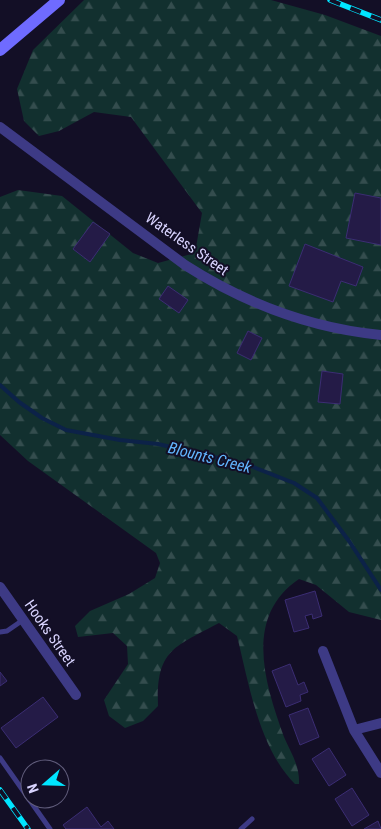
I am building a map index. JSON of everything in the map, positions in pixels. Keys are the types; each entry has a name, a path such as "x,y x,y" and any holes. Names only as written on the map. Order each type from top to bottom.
{"main road":[{"path":"0,50 59,0"}],"street":[{"name":"Waterless Street","path":"0,127 185,265 213,283 247,300 298,320 330,328 381,335"},
{"name":"Hooks Street","path":"0,587 76,696"},
{"path":"323,651 354,730 381,772"},
{"path":"354,730 381,723"}],"lane":[{"path":"0,632 7,631 23,620"},
{"path":"0,758 50,829"},
{"path":"241,829 252,819"}],"green space":[{"path":"84,0 271,0 325,15 381,36 381,620 349,612 316,585 299,579 281,595 270,612 263,652 266,674 277,717 297,765 299,784 295,784 283,769 272,752 264,734 251,694 237,636 219,623 190,638 171,652 160,673 158,706 143,721 125,728 109,716 104,700 128,664 127,646 113,633 78,637 75,626 90,611 129,594 155,578 160,563 156,553 28,461 0,435 0,197 18,190 62,196 133,253 158,263 195,253 202,213 131,117 94,112 59,131 39,136 24,121 17,89 33,50"}],"building":[{"path":"355,193 381,198 381,245 346,238"},
{"path":"93,222 110,234 90,262 73,249"},
{"path":"305,244 363,267 356,286 341,281 333,302 289,286"},
{"path":"168,286 188,300 179,313 159,299"},
{"path":"248,331 262,338 251,360 237,353"},
{"path":"322,371 343,374 340,404 318,402"},
{"path":"315,591 322,616 313,619 312,614 305,616 309,628 294,632 285,600"},
{"path":"290,664 298,685 304,682 308,692 300,695 301,701 286,707 272,671"},
{"path":"0,672 7,681 0,686"},
{"path":"43,697 58,717 16,748 1,728"},
{"path":"308,708 319,737 300,745 289,715"},
{"path":"329,748 346,775 329,786 312,759"},
{"path":"352,788 369,815 352,826 335,799"},
{"path":"87,807 101,827 108,821 114,829 66,829 63,825"},
{"path":"378,821 381,829 364,829"}],"waterway":[{"name":"Blounts Creek","path":"0,385 19,402 42,418 66,430 120,440 158,444 248,465 294,483 317,498 349,541 381,590"}],"railway":[{"path":"330,0 381,20"},
{"path":"0,790 28,829"}]}
